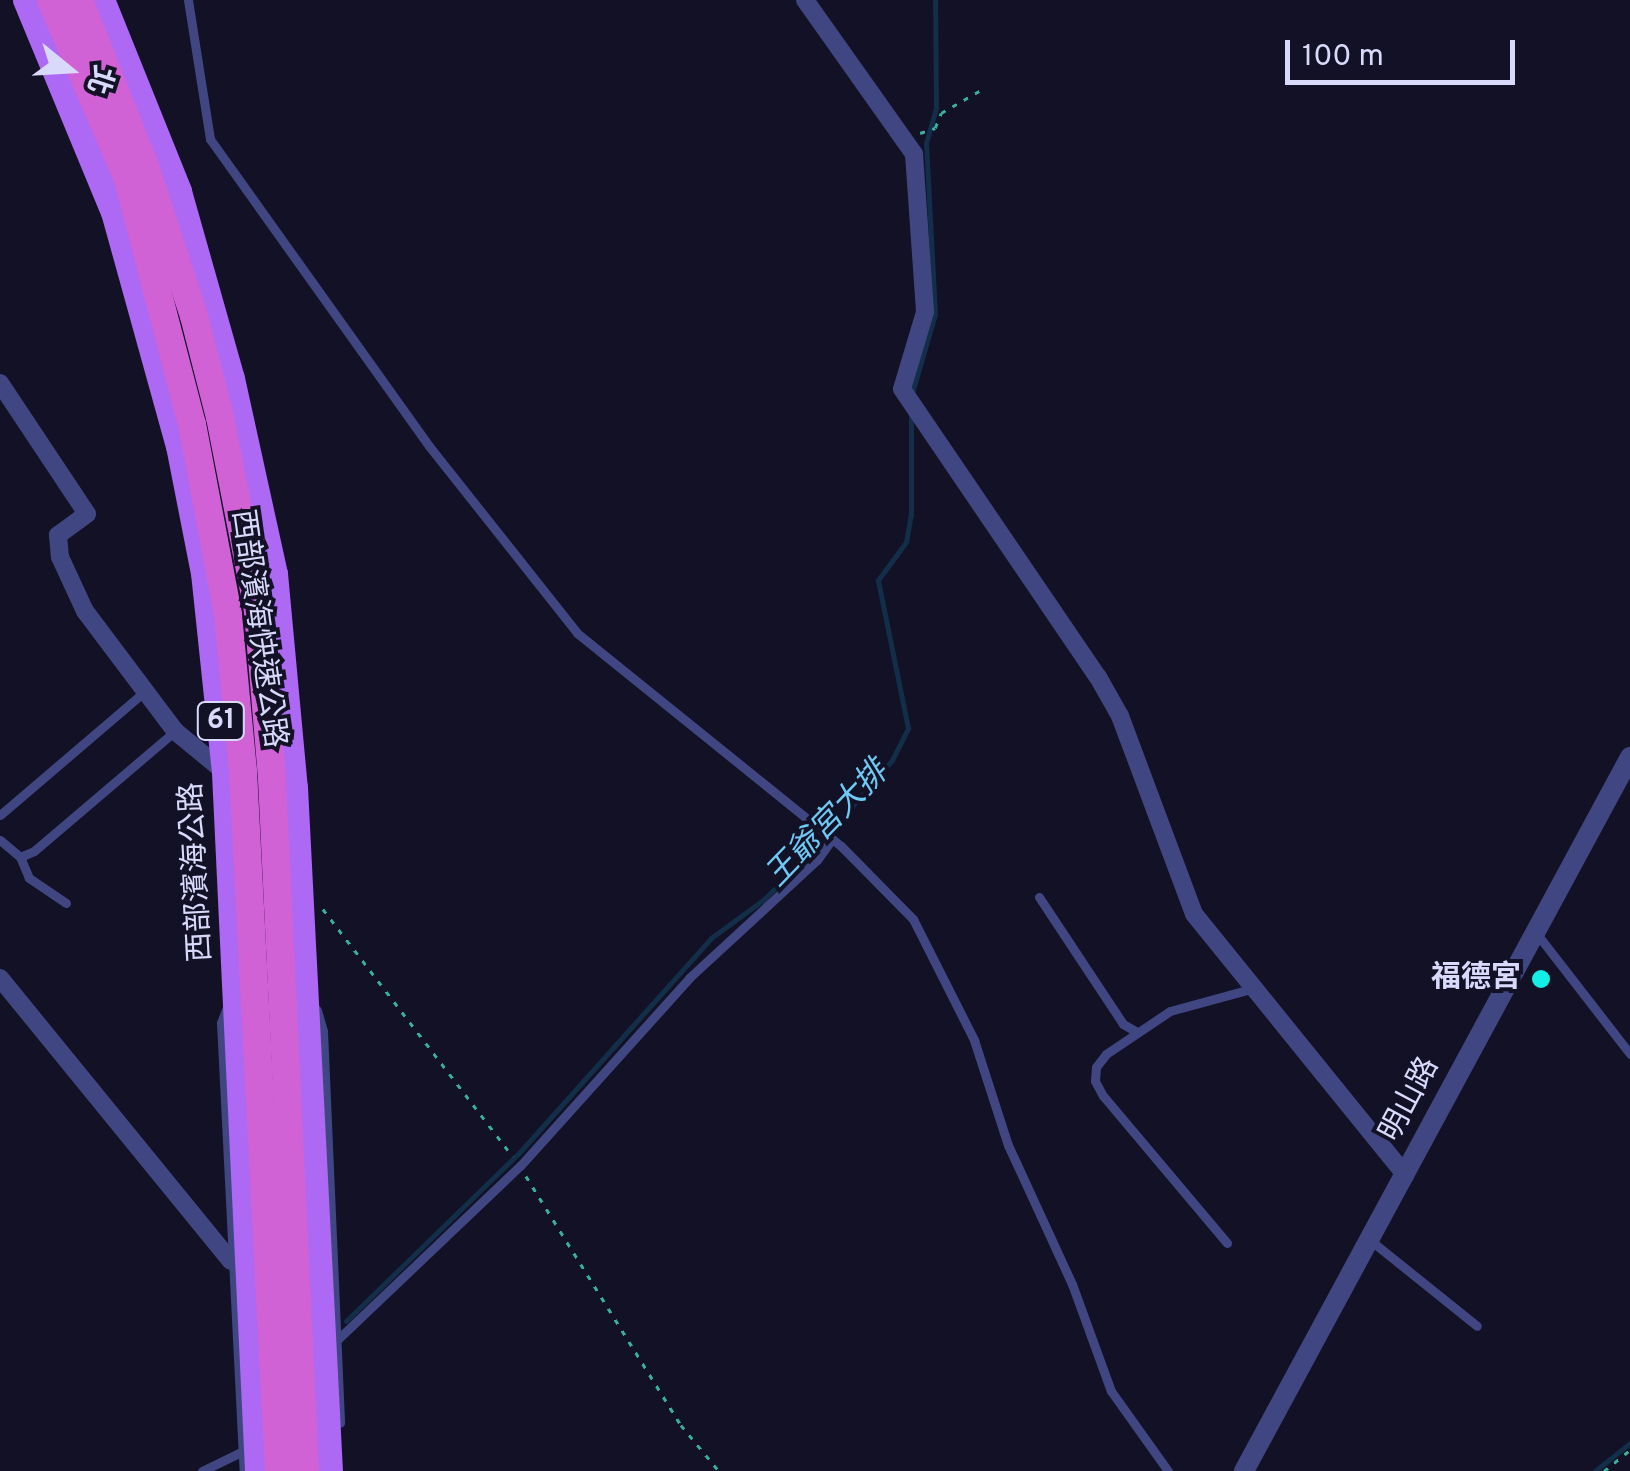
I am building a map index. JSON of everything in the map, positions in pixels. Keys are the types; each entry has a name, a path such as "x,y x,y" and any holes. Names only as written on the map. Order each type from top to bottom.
{"highway":[{"name":"西部濱海快速公路","path":"51,0 128,179 192,424 228,615 243,770 279,1471"},
{"name":"西部濱海快速公路","path":"79,0 146,169 194,316 220,417 258,611 272,779 306,1471"}],"main road":[{"name":"西部濱海公路","path":"27,0 115,212 180,446 206,572 226,774 251,1461"},
{"name":"61","path":"101,0 178,192 231,379 274,574 294,788 329,1471"}],"street":[{"path":"806,0 914,154 925,312 902,389 1098,677 1120,716 1194,914 1405,1175"},
{"path":"0,383 87,514 58,535 60,557 85,611 143,694 175,731 226,774"},
{"name":"明山路","path":"1244,1471 1630,757"},
{"path":"0,978 231,1261"}],"lane":[{"path":"188,0 210,139 428,446 577,632 832,838 914,919 974,1040 1008,1145 1072,1284 1111,1391 1168,1471"},
{"path":"0,815 143,694"},
{"path":"20,857 34,850 175,731"},
{"path":"336,1340 520,1166 690,978 818,860 832,838"},
{"path":"0,840 20,857 29,878 66,903"},
{"path":"1039,897 1123,1024 1137,1032"},
{"path":"1536,932 1630,1054"},
{"path":"304,969 323,1031 341,1434"},
{"path":"236,980 221,1024 231,1261 251,1461 244,1471"},
{"path":"1227,1242 1095,1081 1096,1067 1106,1054 1170,1011 1254,988"},
{"path":"1370,1240 1477,1326"},
{"path":"202,1471 251,1461"}],"path":[{"path":"916,134 935,128 941,113 981,90"},
{"path":"322,907 510,1153"},
{"path":"520,1166 681,1425 719,1471"},
{"path":"1604,1471 1630,1450"}],"waterway":[{"name":"王爺宮大排","path":"912,393 935,314 926,143 936,107 935,0"},
{"name":"王爺宮大排","path":"346,1321 518,1154 711,938 763,900 815,849 892,760 908,728 878,580 906,542 911,515 911,414"},
{"path":"1595,1471 1630,1443"}],"place":[{"name":"福德宮","path":"1541,979"}]}
